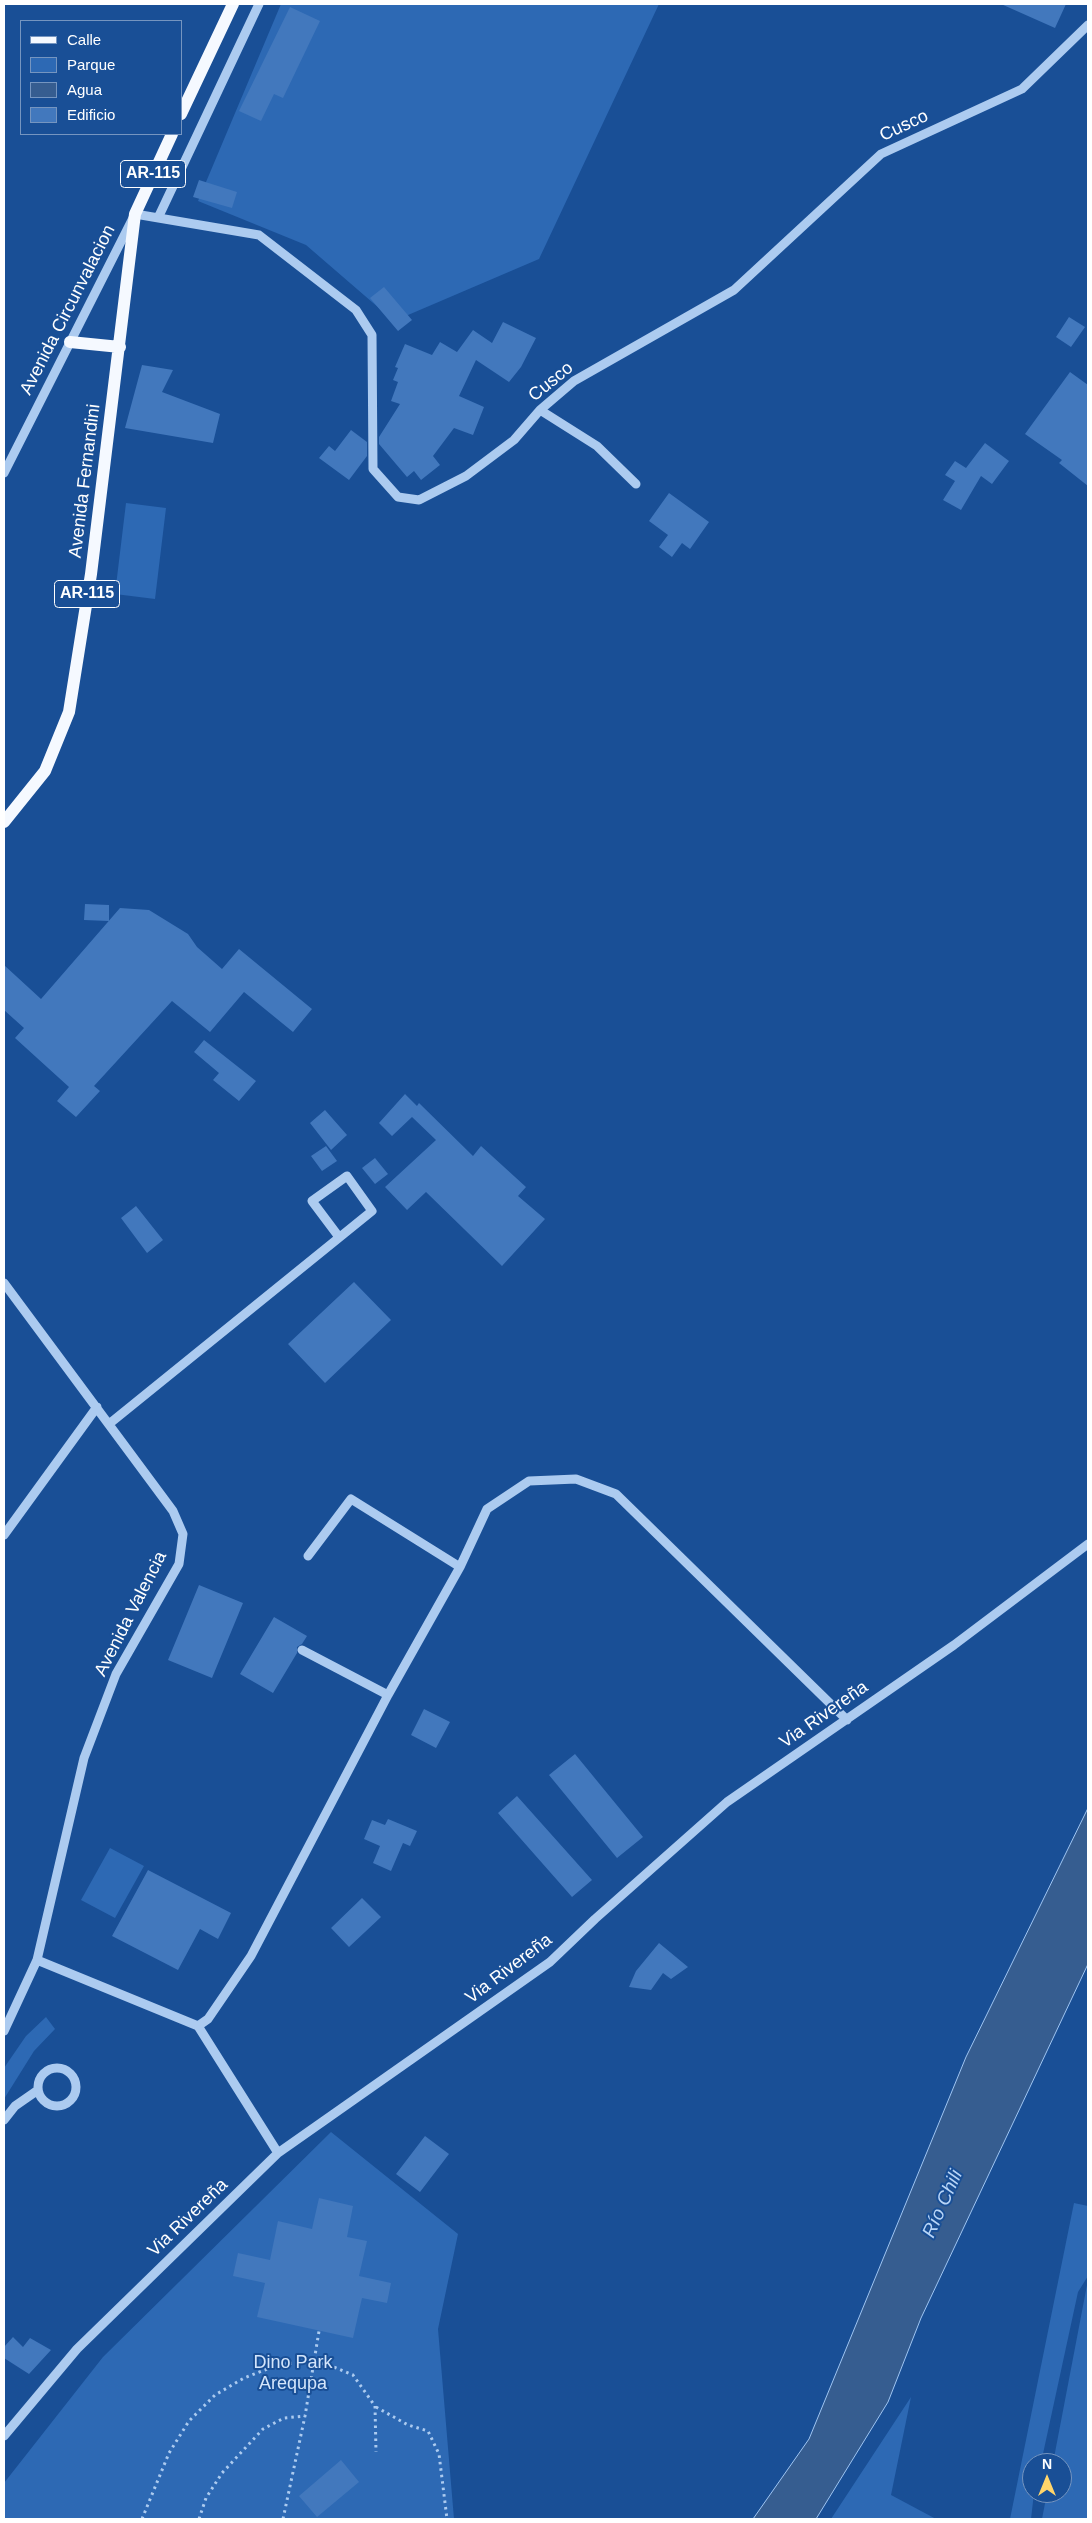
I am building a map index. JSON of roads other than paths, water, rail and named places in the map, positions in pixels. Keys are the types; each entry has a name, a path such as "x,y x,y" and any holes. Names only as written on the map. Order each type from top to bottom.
{"main road":[{"path":"182,112 233,4"},
{"name":"Avenida Fernandini","path":"4,822 44,771 70,712 120,347 134,214 172,135"},
{"path":"70,342 120,347"}],"street":[{"path":"158,218 259,4"},
{"name":"Cusco","path":"134,214 259,234 356,310 372,335 373,469 398,497 419,500 466,476 514,440 540,410 574,381 734,290 881,154 1022,89 1088,25"},
{"name":"Avenida Circunvalacion","path":"4,473 134,214"},
{"path":"540,410 597,446 636,484"},
{"path":"109,1424 372,1211 347,1176 312,1201 339,1237"},
{"name":"Avenida Valencia","path":"4,1284 173,1511 183,1534 179,1564 116,1674 84,1758 37,1960 4,2031"},
{"path":"4,1535 97,1407"},
{"path":"198,2026 208,2019 252,1956 388,1695 460,1567 487,1509 529,1481 576,1479 616,1494 847,1720"},
{"path":"308,1556 351,1499 460,1567"},
{"name":"Via Rivereña","path":"4,2436 77,2349 278,2153 550,1962 595,1919 727,1802 954,1645 1088,1544"},
{"path":"302,1650 388,1695"},
{"path":"37,1960 198,2026 278,2153"},
{"path":"4,2120 15,2106 38,2090 39,2081 44,2073 52,2068 61,2068 70,2072 75,2080 77,2089 74,2098 67,2104 58,2106 49,2105 42,2099 38,2090"}],"water":[{"name":"Río Chili","path":"1088,1808 1088,1964 921,2318 888,2402 816,2519 753,2519 809,2439 966,2057"}],"park label":[{"name":"Dino Park Arequpa","path":"293,2373"}]}
